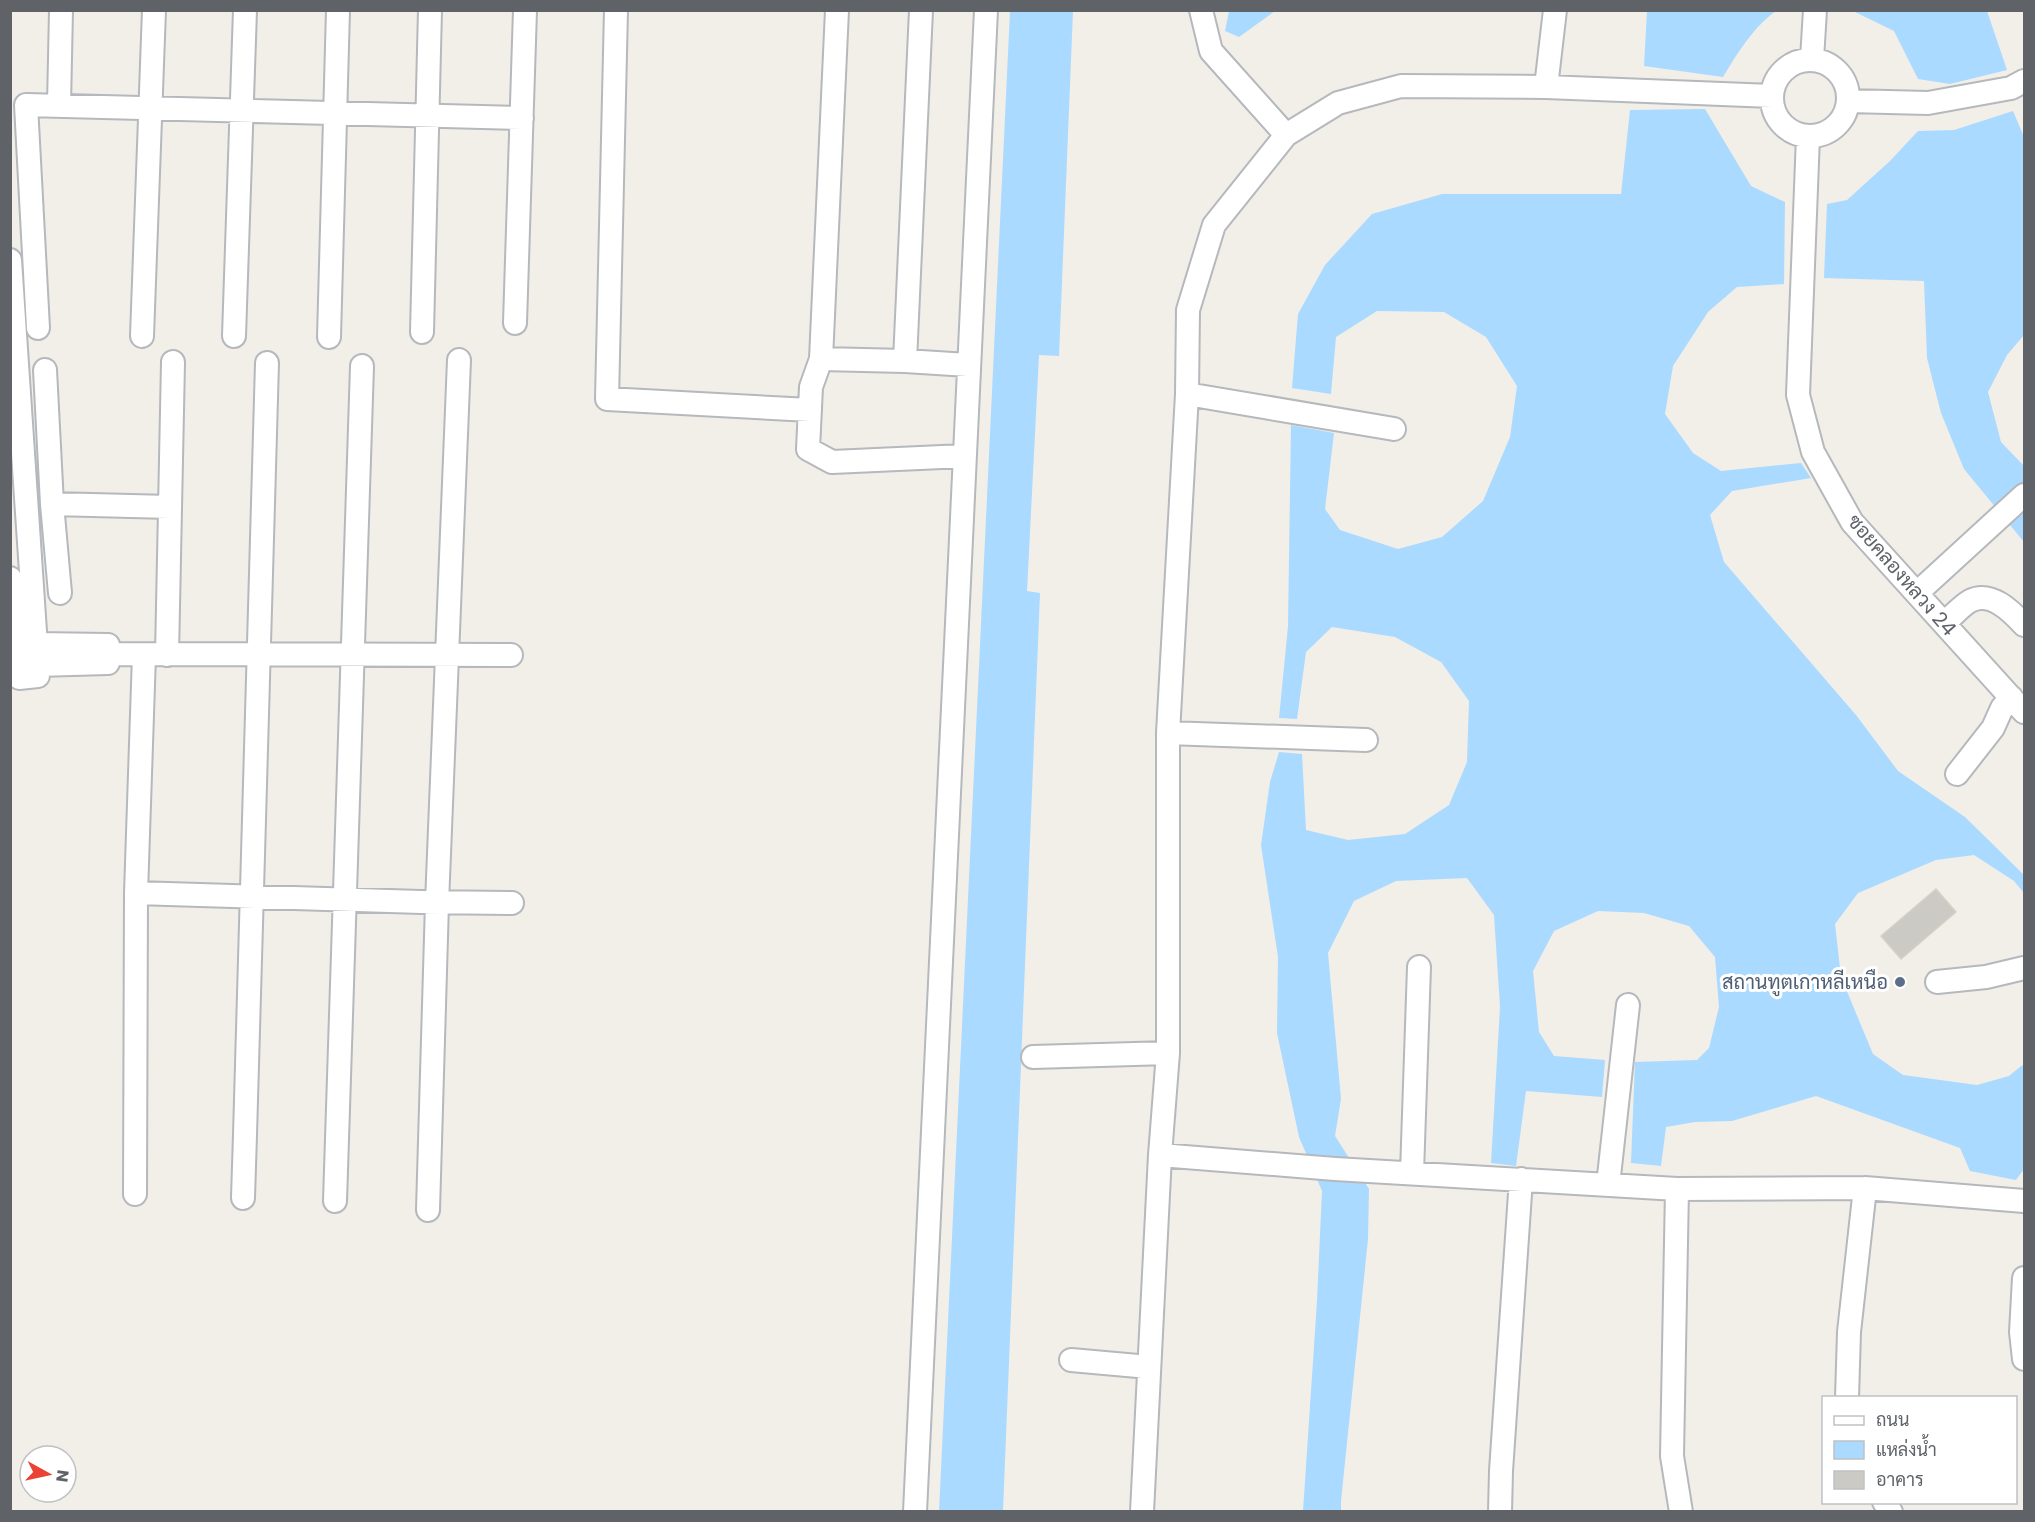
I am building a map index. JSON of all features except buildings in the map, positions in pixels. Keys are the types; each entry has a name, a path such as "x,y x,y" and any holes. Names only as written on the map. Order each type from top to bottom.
{"street":[{"path":"59,105 61,10"},
{"path":"142,336 154,10"},
{"path":"234,336 245,10"},
{"path":"329,337 338,10"},
{"path":"422,332 430,10"},
{"path":"515,323 525,10"},
{"path":"616,10 607,399 810,410"},
{"path":"837,10 821,359 811,387 808,450 832,462 964,456"},
{"path":"905,361 921,10"},
{"path":"915,1512 986,10"},
{"path":"1201,10 1211,51 1286,135"},
{"path":"1546,87 1555,10"},
{"path":"1812,59 1815,10"},
{"path":"1812,59 1824,62 1842,77 1847,88 1848,100 1839,123 1819,135 1808,136 1796,134 1785,128 1773,108 1772,96 1774,84 1780,74 1789,66 1812,59"},
{"path":"1848,100 1928,104 2011,88 2025,81"},
{"path":"1142,1512 1160,1155 1168,1053 1168,733 1187,394 1188,310 1214,225 1286,135 1338,103 1401,86 1546,87 1772,96"},
{"path":"38,328 26,105 522,118"},
{"name":"ซอยคลองหลวง 24","path":"1808,136 1798,395 1813,452 1852,522 2018,704"},
{"path":"10,260 38,676 19,678 10,578"},
{"path":"821,359 969,365"},
{"path":"428,1210 437,903 459,360"},
{"path":"135,1194 136,893 170,507 173,362"},
{"path":"243,1198 267,363"},
{"path":"335,1201 363,366"},
{"path":"45,370 52,504 60,593"},
{"path":"1187,394 1394,429"},
{"path":"1917,593 2025,495"},
{"path":"52,504 170,507"},
{"path":"1944,623 1971,600 1984,599 1997,602 2010,609 2025,625"},
{"path":"37,654 108,645 108,654 511,655"},
{"path":"1957,774 1993,728 2002,708 2018,704"},
{"path":"1168,733 1366,740"},
{"path":"136,893 437,903 512,903"},
{"path":"1412,1173 1419,967"},
{"path":"1937,982 1986,977 2025,968"},
{"path":"1608,1185 1628,1005"},
{"path":"1033,1057 1168,1053"},
{"path":"1160,1155 1373,1171 1677,1189 1865,1188 2025,1201"},
{"path":"1500,1512 1521,1179"},
{"path":"1847,1396 1849,1332 1865,1188"},
{"path":"1677,1189 1672,1456 1681,1512"},
{"path":"2025,1278 2021,1332 2025,1359"},
{"path":"1071,1360 1149,1367"}],"water":[{"path":"1229,10 1275,11 1239,37 1225,31"},
{"path":"1647,10 1776,11 1753,32 1723,77 1644,66"},
{"path":"1010,11 1073,11 1059,356 1039,355 1027,591 1040,593 1003,1511 939,1512"},
{"path":"1853,11 1987,11 2007,70 1950,84 1918,79 1894,31"},
{"path":"1705,109 1751,186 1785,202 1784,284 1737,287 1708,312 1673,366 1665,414 1693,453 1721,471 1801,463 1811,478 1732,491 1710,515 1724,562 1856,715 1898,771 1965,817 2024,875 2024,893 2014,881 1974,855 1936,860 1858,893 1835,924 1841,977 1873,1054 1903,1075 1977,1085 2009,1076 2024,1065 2024,1169 2016,1180 1970,1171 1960,1148 1816,1096 1732,1121 1695,1122 1666,1127 1661,1166 1631,1163 1635,1062 1697,1060 1709,1048 1719,1007 1715,957 1689,926 1644,913 1598,911 1554,931 1533,971 1539,1032 1554,1056 1605,1060 1602,1097 1526,1091 1516,1166 1491,1163 1500,1007 1494,915 1467,878 1396,881 1354,901 1328,953 1341,1099 1335,1136 1369,1189 1368,1239 1341,1511 1303,1511 1322,1191 1299,1137 1277,1033 1278,957 1261,845 1270,782 1279,752 1302,754 1306,830 1348,840 1405,834 1449,805 1467,762 1469,701 1441,662 1395,637 1332,627 1306,652 1297,719 1279,718 1288,626 1291,425 1334,433 1325,509 1340,530 1398,549 1442,537 1483,501 1510,437 1517,386 1486,337 1444,312 1377,311 1336,337 1331,394 1292,388 1298,314 1325,265 1372,214 1442,194 1621,194 1630,110"},
{"path":"2013,111 2024,137 2024,335 2007,355 1988,392 2001,442 2024,466 2024,542 1964,469 1941,413 1927,358 1924,281 1824,278 1827,204 1847,200 1890,161 1918,131 1954,130"}],"place":[{"name":"สถานทูตเกาหลีเหนือ","path":"1900,982"}]}
